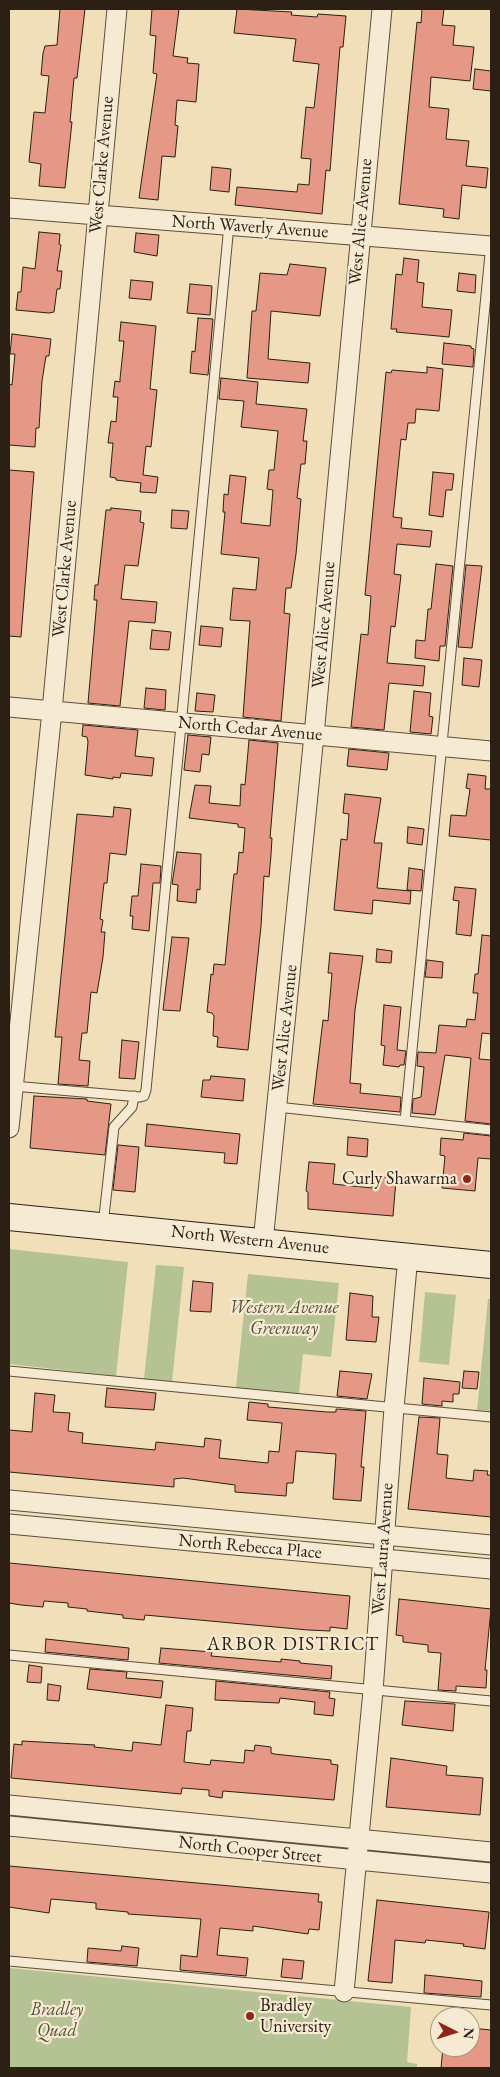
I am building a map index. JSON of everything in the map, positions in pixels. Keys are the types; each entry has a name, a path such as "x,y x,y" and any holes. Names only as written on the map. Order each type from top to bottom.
{"main road":[{"name":"North Western Avenue","path":"9,1217 491,1265"}],"street":[{"name":"West Clarke Avenue","path":"9,1128 52,711 117,9"},
{"name":"West Alice Avenue","path":"262,1242 314,735 382,9"},
{"name":"North Waverly Avenue","path":"9,208 491,246"},
{"name":"North Cedar Avenue","path":"9,707 491,751"},
{"name":"West Laura Avenue","path":"344,1992 373,1691 394,1408 408,1256"},
{"name":"North Rebecca Place","path":"9,1500 491,1546"},
{"name":"North Rebecca Place","path":"9,1524 491,1569"},
{"name":"North Cooper Street","path":"9,1805 491,1852"},
{"name":"North Cooper Street","path":"9,1826 491,1873"}],"lane":[{"path":"13,1086 134,1096 144,1096 146,1090 229,225"},
{"path":"405,1121 440,746 491,241"},
{"path":"103,1225 114,1128 132,1107 134,1096"},
{"path":"277,1107 491,1130"},
{"path":"9,1372 491,1417"},
{"path":"9,1655 491,1701"},
{"path":"9,1961 491,2005"}],"green space":[{"path":"9,1249 128,1262 116,1376 9,1364"},
{"name":"Western Avenue Greenway","path":"156,1265 184,1267 172,1382 144,1379"},
{"name":"Western Avenue Greenway","path":"248,1274 339,1283 331,1357 303,1354 299,1394 236,1388"},
{"path":"425,1292 456,1295 449,1365 419,1362"},
{"path":"488,1299 491,1299 491,1411 477,1410"},
{"name":"Bradley Quad","path":"9,1968 411,2007 407,2062 417,2064 417,2068 9,2068"}],"building":[{"path":"60,9 85,9 77,78 74,78 70,122 72,122 65,188 39,186 41,164 29,162 34,112 45,113 49,76 41,75 43,53 45,46 57,45"},
{"path":"152,9 179,9 173,56 188,58 187,63 199,64 196,102 177,100 175,125 178,126 175,157 162,156 158,200 139,198 157,74 153,73 156,36 150,35"},
{"path":"237,9 292,12 291,15 317,17 318,14 346,16 343,47 340,47 330,171 326,170 322,214 235,205 237,187 297,192 298,184 309,185 311,159 301,158 306,107 314,108 319,64 293,61 296,39 234,33"},
{"path":"422,9 444,9 442,25 455,26 453,45 474,47 470,81 431,77 429,107 449,109 446,139 469,141 466,166 488,168 486,188 462,185 459,219 443,217 444,209 399,204 417,22 421,23"},
{"path":"475,69 491,71 491,91 473,89"},
{"path":"212,167 231,169 229,192 210,190"},
{"path":"39,232 60,234 59,244 61,245 57,271 62,271 60,289 57,289 54,312 49,313 16,310 18,292 21,292 23,267 35,269"},
{"path":"136,233 159,235 157,256 134,252"},
{"path":"404,258 419,260 417,282 424,283 422,307 452,310 449,337 396,332 397,329 391,329 396,274 402,275"},
{"path":"290,264 326,268 320,316 271,311 268,359 310,363 308,383 247,378 252,311 256,311 260,273 287,275"},
{"path":"459,273 476,275 475,293 457,291"},
{"path":"131,280 153,282 151,300 129,298"},
{"path":"190,284 212,286 210,315 187,313"},
{"path":"198,318 213,319 208,375 190,373 192,351 195,352"},
{"path":"121,322 156,326 150,389 157,390 151,447 146,446 143,475 158,477 156,493 140,492 141,483 116,480 116,478 110,477 113,443 108,443 111,421 116,422 118,397 113,397 115,381 120,382 124,341 119,341"},
{"path":"12,334 51,339 49,356 46,356 42,381 39,428 36,428 35,447 9,445 9,384 12,385 15,354 10,354"},
{"path":"444,343 471,346 474,349 473,367 442,364"},
{"path":"427,367 443,369 439,411 416,409 415,423 408,423 406,440 401,439 393,517 402,518 401,528 432,531 430,547 397,544 394,574 401,575 395,627 391,626 387,663 425,666 423,686 389,683 384,730 351,727 361,634 368,635 371,596 365,595 386,372 391,373 392,370 427,373"},
{"path":"221,378 258,382 256,404 307,409 303,441 307,441 305,464 301,464 297,498 301,499 296,554 291,588 286,588 284,613 290,614 281,721 243,717 250,621 230,620 233,588 256,590 259,558 221,554 225,512 223,512 224,494 228,495 230,475 246,477 241,523 270,526 273,490 267,489 269,470 274,470 278,431 241,427 244,401 219,399"},
{"path":"9,470 34,472 21,637 9,636"},
{"path":"433,472 454,474 452,490 446,490 443,517 429,515"},
{"path":"111,508 141,511 140,522 144,523 138,566 125,565 121,599 157,602 155,623 129,621 120,706 88,703 97,600 94,600 95,585 98,585 106,510 111,510"},
{"path":"172,510 189,511 187,529 171,528"},
{"path":"436,564 453,566 445,646 440,646 439,661 415,658 416,640 425,641 428,609 431,609"},
{"path":"466,565 482,566 472,648 458,647"},
{"path":"201,626 223,628 221,647 199,645"},
{"path":"152,630 171,632 169,650 150,649"},
{"path":"464,658 482,660 479,687 462,685"},
{"path":"146,688 166,690 165,710 144,708"},
{"path":"414,691 431,693 429,716 433,717 431,734 410,732"},
{"path":"197,693 215,695 213,712 195,711"},
{"path":"83,725 138,730 135,756 154,758 152,776 121,773 120,778 113,777 113,779 85,775 88,742 87,737 82,736"},
{"path":"188,735 211,737 209,755 202,754 200,772 184,770"},
{"path":"249,740 278,743 270,838 272,838 269,877 264,876 261,926 248,1050 217,1047 218,1037 213,1036 214,1016 212,1013 207,1012 211,974 213,975 214,964 225,965 234,874 237,874 239,852 243,853 245,828 238,827 238,824 189,818 195,785 211,786 209,803 240,806 241,784 245,785"},
{"path":"349,749 389,753 387,770 347,766"},
{"path":"468,774 486,776 485,789 491,789 491,840 449,836 451,815 466,816 470,789 466,788"},
{"path":"345,794 381,798 374,843 382,843 377,888 411,891 410,904 373,900 372,914 334,910 341,839 347,840 349,814 343,813"},
{"path":"114,807 131,809 126,855 110,853 107,883 104,883 100,919 103,920 101,932 105,932 103,957 97,993 91,992 87,1033 82,1033 79,1060 90,1061 88,1086 58,1084 62,1037 55,1037 77,814 113,817"},
{"path":"408,827 424,829 422,845 407,843"},
{"path":"177,852 201,854 200,890 197,889 196,903 177,901 178,885 172,884"},
{"path":"141,864 161,866 160,883 153,883 149,931 132,929 133,916 130,916 132,896 138,896"},
{"path":"409,868 423,870 421,891 407,890"},
{"path":"455,887 476,889 471,936 456,934 459,901 453,900"},
{"path":"482,935 491,936 491,1034 482,1033 479,1059 491,1060 491,1124 465,1121 471,1058 445,1055 435,1115 412,1113 413,1099 421,1097 424,1067 417,1066 418,1052 436,1053 439,1025 466,1027 467,1019 475,1020 478,993 473,993 475,974 478,974"},
{"path":"172,937 189,938 180,1011 163,1010"},
{"path":"377,949 392,951 391,963 376,962"},
{"path":"330,953 363,956 355,1010 350,1083 361,1084 360,1093 401,1097 400,1112 313,1104 323,1020 328,1021 332,973 328,973"},
{"path":"427,960 443,962 442,978 425,977"},
{"path":"384,1005 401,1007 397,1050 406,1051 404,1065 399,1067 383,1065 385,1046 381,1045"},
{"path":"122,1040 139,1042 135,1079 119,1078"},
{"path":"211,1076 245,1079 243,1101 201,1097 203,1080 210,1080"},
{"path":"34,1096 87,1099 87,1101 111,1104 105,1155 30,1148"},
{"path":"147,1124 240,1134 237,1164 224,1163 225,1153 145,1146"},
{"path":"464,1133 491,1136 491,1159 478,1158 475,1191 442,1188 445,1156 440,1155 441,1138 463,1140"},
{"path":"348,1137 368,1139 367,1157 347,1155"},
{"path":"118,1145 139,1147 135,1192 113,1190"},
{"path":"309,1162 335,1164 333,1184 372,1188 373,1176 393,1178 393,1180 396,1180 393,1216 308,1209 308,1192 306,1191"},
{"path":"193,1281 213,1283 211,1312 190,1311"},
{"path":"350,1293 373,1296 372,1317 379,1317 376,1342 346,1340"},
{"path":"340,1371 372,1374 367,1399 337,1396"},
{"path":"464,1371 479,1372 477,1389 462,1388"},
{"path":"424,1378 460,1382 459,1394 453,1394 453,1402 442,1401 442,1406 422,1404"},
{"path":"107,1388 156,1393 154,1410 105,1407"},
{"path":"35,1393 55,1395 53,1412 70,1413 68,1431 83,1433 82,1443 155,1450 156,1442 204,1447 205,1438 221,1440 219,1458 268,1463 269,1451 279,1452 282,1423 247,1420 249,1402 268,1404 268,1407 327,1412 336,1412 336,1409 366,1411 361,1467 364,1467 361,1501 333,1499 336,1454 296,1451 293,1483 287,1483 286,1496 235,1492 235,1485 183,1478 174,1479 174,1487 9,1472 9,1430 32,1432"},
{"path":"419,1417 440,1418 437,1454 448,1455 446,1478 473,1481 474,1470 488,1471 487,1475 491,1475 491,1517 408,1509"},
{"path":"9,1563 350,1596 347,1629 330,1627 330,1631 308,1630 145,1615 144,1620 123,1618 123,1615 68,1607 68,1603 44,1601 43,1607 9,1603"},
{"path":"399,1599 491,1609 485,1670 487,1670 486,1688 456,1686 456,1691 438,1690 441,1653 428,1652 428,1645 403,1642 403,1636 396,1635"},
{"path":"46,1639 129,1648 128,1660 45,1652"},
{"path":"161,1648 212,1652 211,1656 281,1662 281,1659 332,1666 331,1679 159,1663"},
{"path":"29,1665 42,1667 41,1683 27,1682"},
{"path":"90,1669 127,1672 126,1678 163,1681 161,1698 87,1689"},
{"path":"216,1681 330,1692 329,1698 335,1699 333,1716 314,1714 315,1702 280,1698 279,1703 215,1700"},
{"path":"48,1684 61,1686 59,1701 47,1700"},
{"path":"405,1701 455,1704 453,1731 402,1725"},
{"path":"166,1705 193,1708 191,1731 187,1731 184,1762 210,1765 211,1760 244,1763 245,1750 254,1751 255,1745 271,1747 271,1753 274,1754 331,1760 331,1764 338,1765 334,1800 223,1791 222,1798 209,1796 209,1790 182,1788 181,1794 11,1778 14,1744 22,1745 22,1741 95,1745 94,1747 132,1751 133,1742 161,1745"},
{"path":"391,1758 447,1766 446,1775 483,1778 480,1815 386,1807"},
{"path":"9,1866 319,1894 318,1902 322,1902 319,1930 309,1929 308,1934 253,1926 253,1931 220,1928 217,1955 248,1958 246,1976 180,1970 181,1955 197,1957 201,1919 128,1914 128,1912 96,1909 96,1903 51,1899 49,1913 9,1907"},
{"path":"377,1900 489,1912 485,1949 463,1946 464,1944 426,1940 425,1943 395,1940 392,1983 368,1981"},
{"path":"122,1946 139,1948 137,1966 87,1962 88,1948 121,1951"},
{"path":"283,1959 304,1961 302,1979 281,1977"},
{"path":"425,1975 482,1981 481,1997 424,1993"},
{"path":"480,2029 491,2030 491,2068 441,2068 442,2057 480,2057"}],"place":[{"name":"Curly Shawarma","path":"467,1179"},
{"name":"Bradley University","path":"250,2016"}],"district":[{"name":"ARBOR DISTRICT","path":"293,1645"}]}
